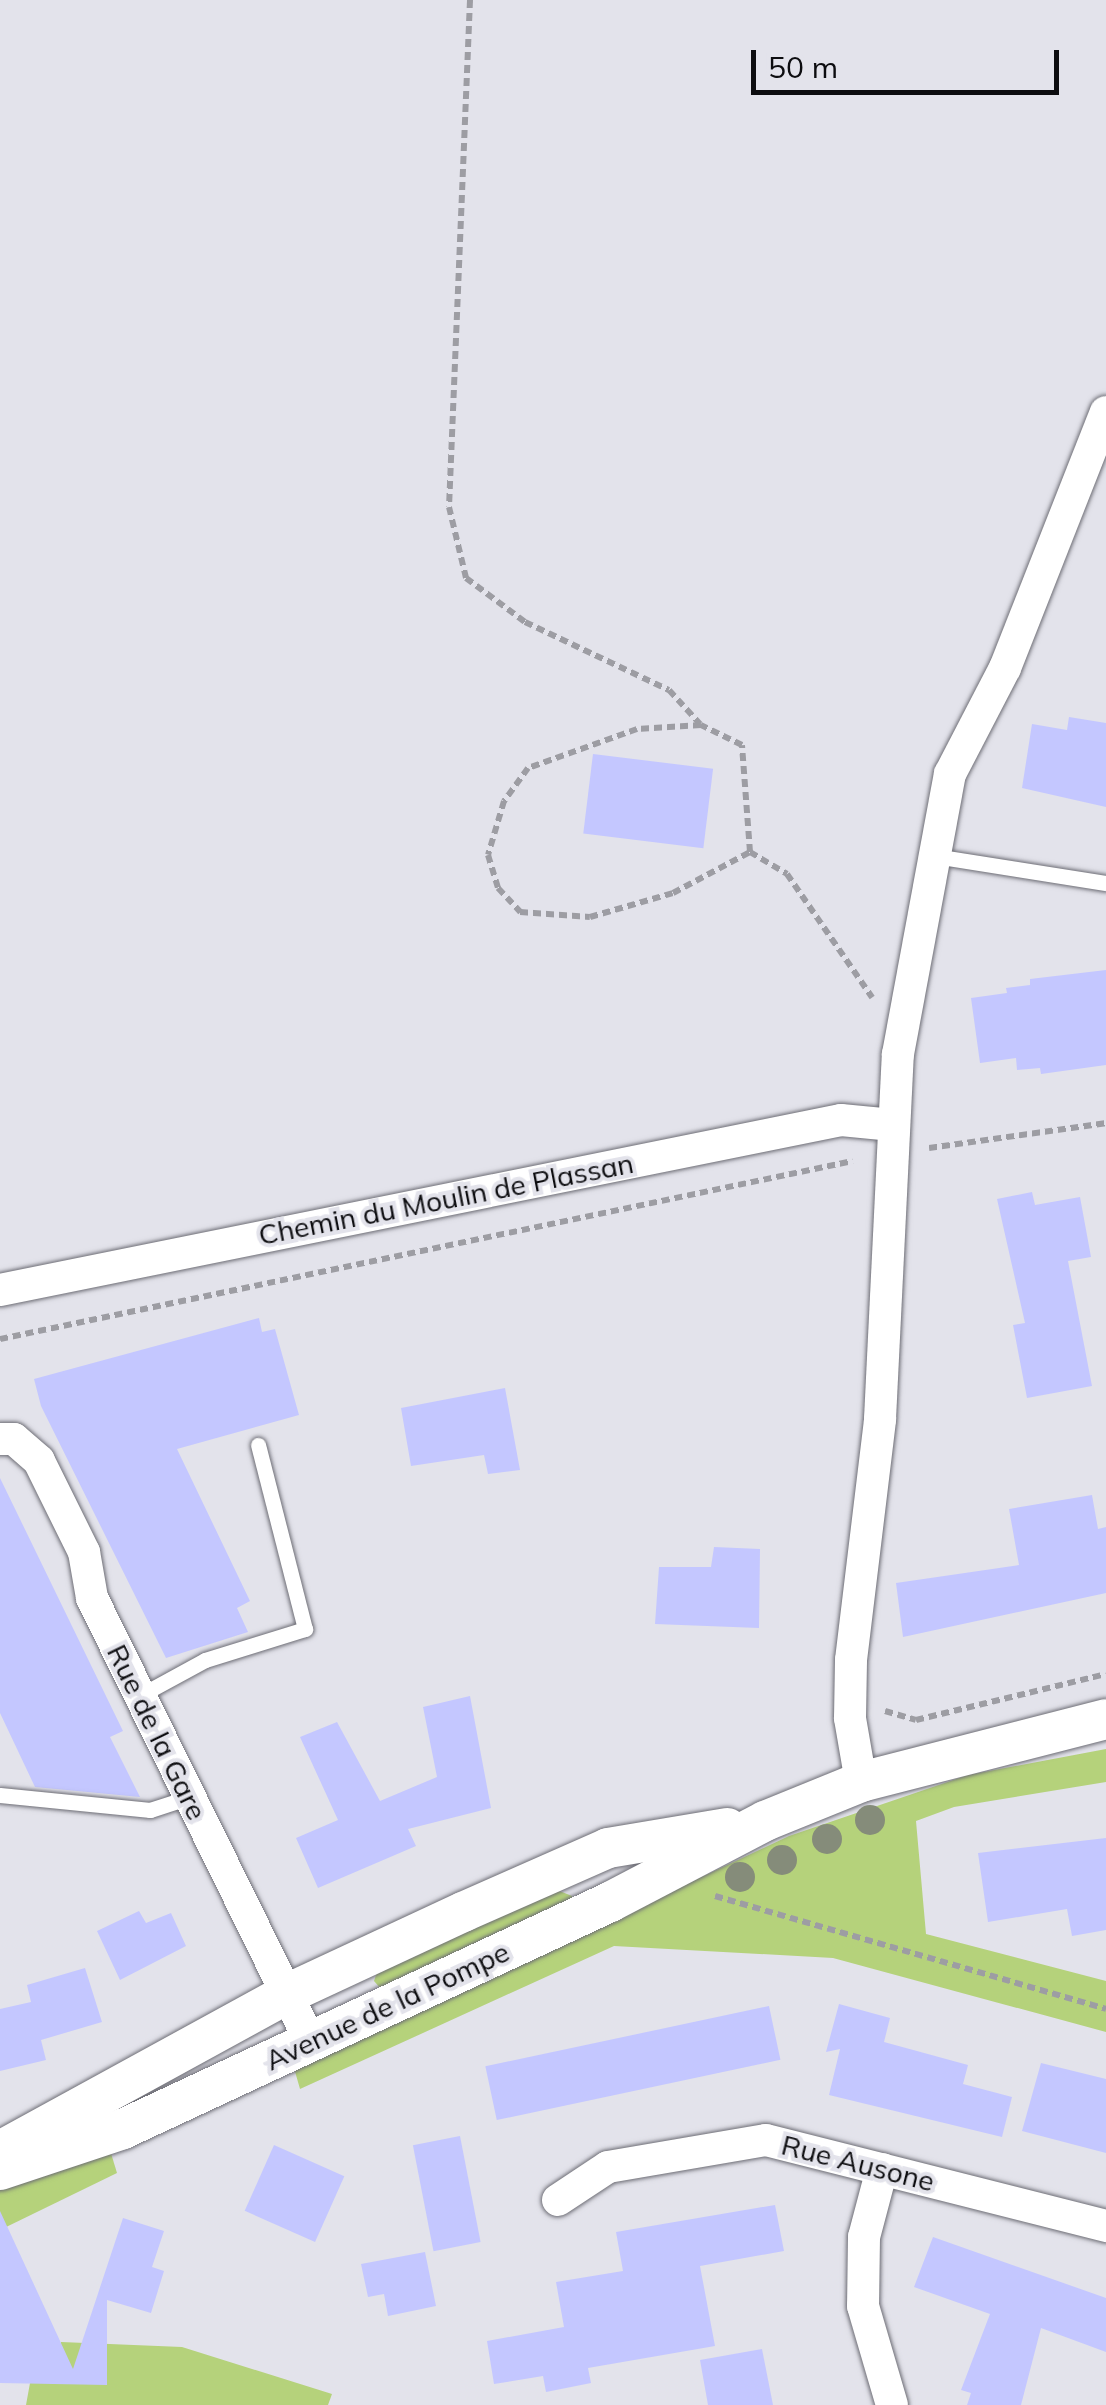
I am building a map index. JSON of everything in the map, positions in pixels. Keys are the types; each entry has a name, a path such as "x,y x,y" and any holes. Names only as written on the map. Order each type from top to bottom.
{"street":[{"path":"861,1782 850,1718 880,1419 893,1140 905,1015 950,774 1005,668 1106,412"},
{"name":"Chemin du Moulin de Plassan","path":"0,1290 841,1120 893,1140"},
{"name":"Rue de la Gare","path":"0,1439 14,1439 39,1461 84,1552 92,1598 310,2041"},
{"name":"Avenue de la Pompe","path":"0,2170 123,2129 766,1822 861,1782 1096,1725"},
{"name":"Avenue de la Pompe","path":"0,2151 287,1994 608,1848 766,1822"},
{"name":"Rue Ausone","path":"558,2200 608,2166 766,2140 1106,2226"},
{"path":"882,2169 864,2236 863,2306 892,2405"}],"lane":[{"path":"936,856 1106,883"},
{"path":"139,1696 206,1660 305,1629 258,1445"},
{"path":"0,1795 150,1810 188,1798"}],"path":[{"path":"470,0 449,507 466,578 526,622 669,690 701,725 742,745 750,852"},
{"path":"701,725 636,729 528,768 504,800 488,855 498,888 520,912 590,917 673,893 750,852"},
{"path":"750,852 787,874 879,1006 905,1015"},
{"path":"0,1339 893,1140 1106,1123"},
{"path":"850,1718 890,1710 916,1720 1106,1674"},
{"path":"715,1896 1106,2008"}],"green space":[{"path":"1106,1749 1106,1782 954,1807 916,1821 926,1934 1106,1981 1106,2032 833,1958 614,1946 300,2089 294,2068 789,1836 968,1775"},
{"path":"552,1888 572,1896 572,1906 381,1989 374,1981 377,1972"},
{"path":"110,2150 117,2173 0,2230 0,2188"},
{"path":"61,2342 182,2347 332,2394 328,2405 26,2405 30,2383 59,2383"}],"building":[{"path":"1069,717 1106,723 1106,807 1022,788 1032,724 1067,730"},
{"path":"593,754 713,769 703,848 583,833"},
{"path":"1106,970 1106,1065 1041,1074 1040,1068 1017,1070 1016,1058 980,1063 971,998 1007,993 1006,988 1030,985 1030,979"},
{"path":"1032,1192 1035,1205 1080,1197 1091,1257 1068,1261 1092,1386 1027,1398 1013,1325 1025,1323 997,1199"},
{"path":"259,1318 262,1332 275,1329 299,1415 177,1449 250,1601 237,1608 248,1632 166,1658 41,1406 34,1379"},
{"path":"505,1388 520,1470 488,1474 484,1455 411,1466 401,1408"},
{"path":"0,1478 123,1731 110,1737 140,1797 35,1787 0,1713"},
{"path":"1092,1495 1098,1529 1106,1527 1106,1593 903,1637 896,1583 1019,1565 1009,1509"},
{"path":"714,1547 760,1549 759,1628 655,1624 659,1567 711,1567"},
{"path":"470,1696 491,1808 408,1829 416,1846 318,1888 296,1838 338,1820 300,1737 337,1722 380,1801 437,1777 423,1707"},
{"path":"1106,1838 1106,1930 1072,1936 1067,1909 988,1922 978,1853"},
{"path":"139,1911 146,1923 171,1913 186,1946 120,1980 97,1931"},
{"path":"85,1968 102,2022 41,2040 46,2060 0,2071 0,2009 31,2002 27,1985"},
{"path":"839,2004 890,2018 884,2042 968,2065 963,2084 1012,2097 1002,2137 829,2095 840,2049 826,2052"},
{"path":"769,2006 780,2060 497,2120 485,2066"},
{"path":"1041,2063 1106,2079 1106,2153 1022,2131"},
{"path":"460,2136 481,2242 433,2251 413,2145"},
{"path":"274,2145 344,2176 315,2242 245,2211"},
{"path":"775,2205 784,2251 700,2266 715,2346 588,2368 591,2383 546,2392 543,2376 494,2384 487,2341 564,2327 556,2282 623,2271 616,2232"},
{"path":"0,2211 73,2369 123,2218 164,2231 152,2267 164,2271 151,2313 107,2300 107,2385 0,2383"},
{"path":"933,2237 1106,2298 1106,2352 1041,2328 1021,2405 967,2405 971,2393 961,2390 990,2314 914,2287"},
{"path":"425,2252 436,2306 388,2316 384,2294 368,2297 361,2264"},
{"path":"762,2349 773,2405 708,2405 700,2360"}]}
